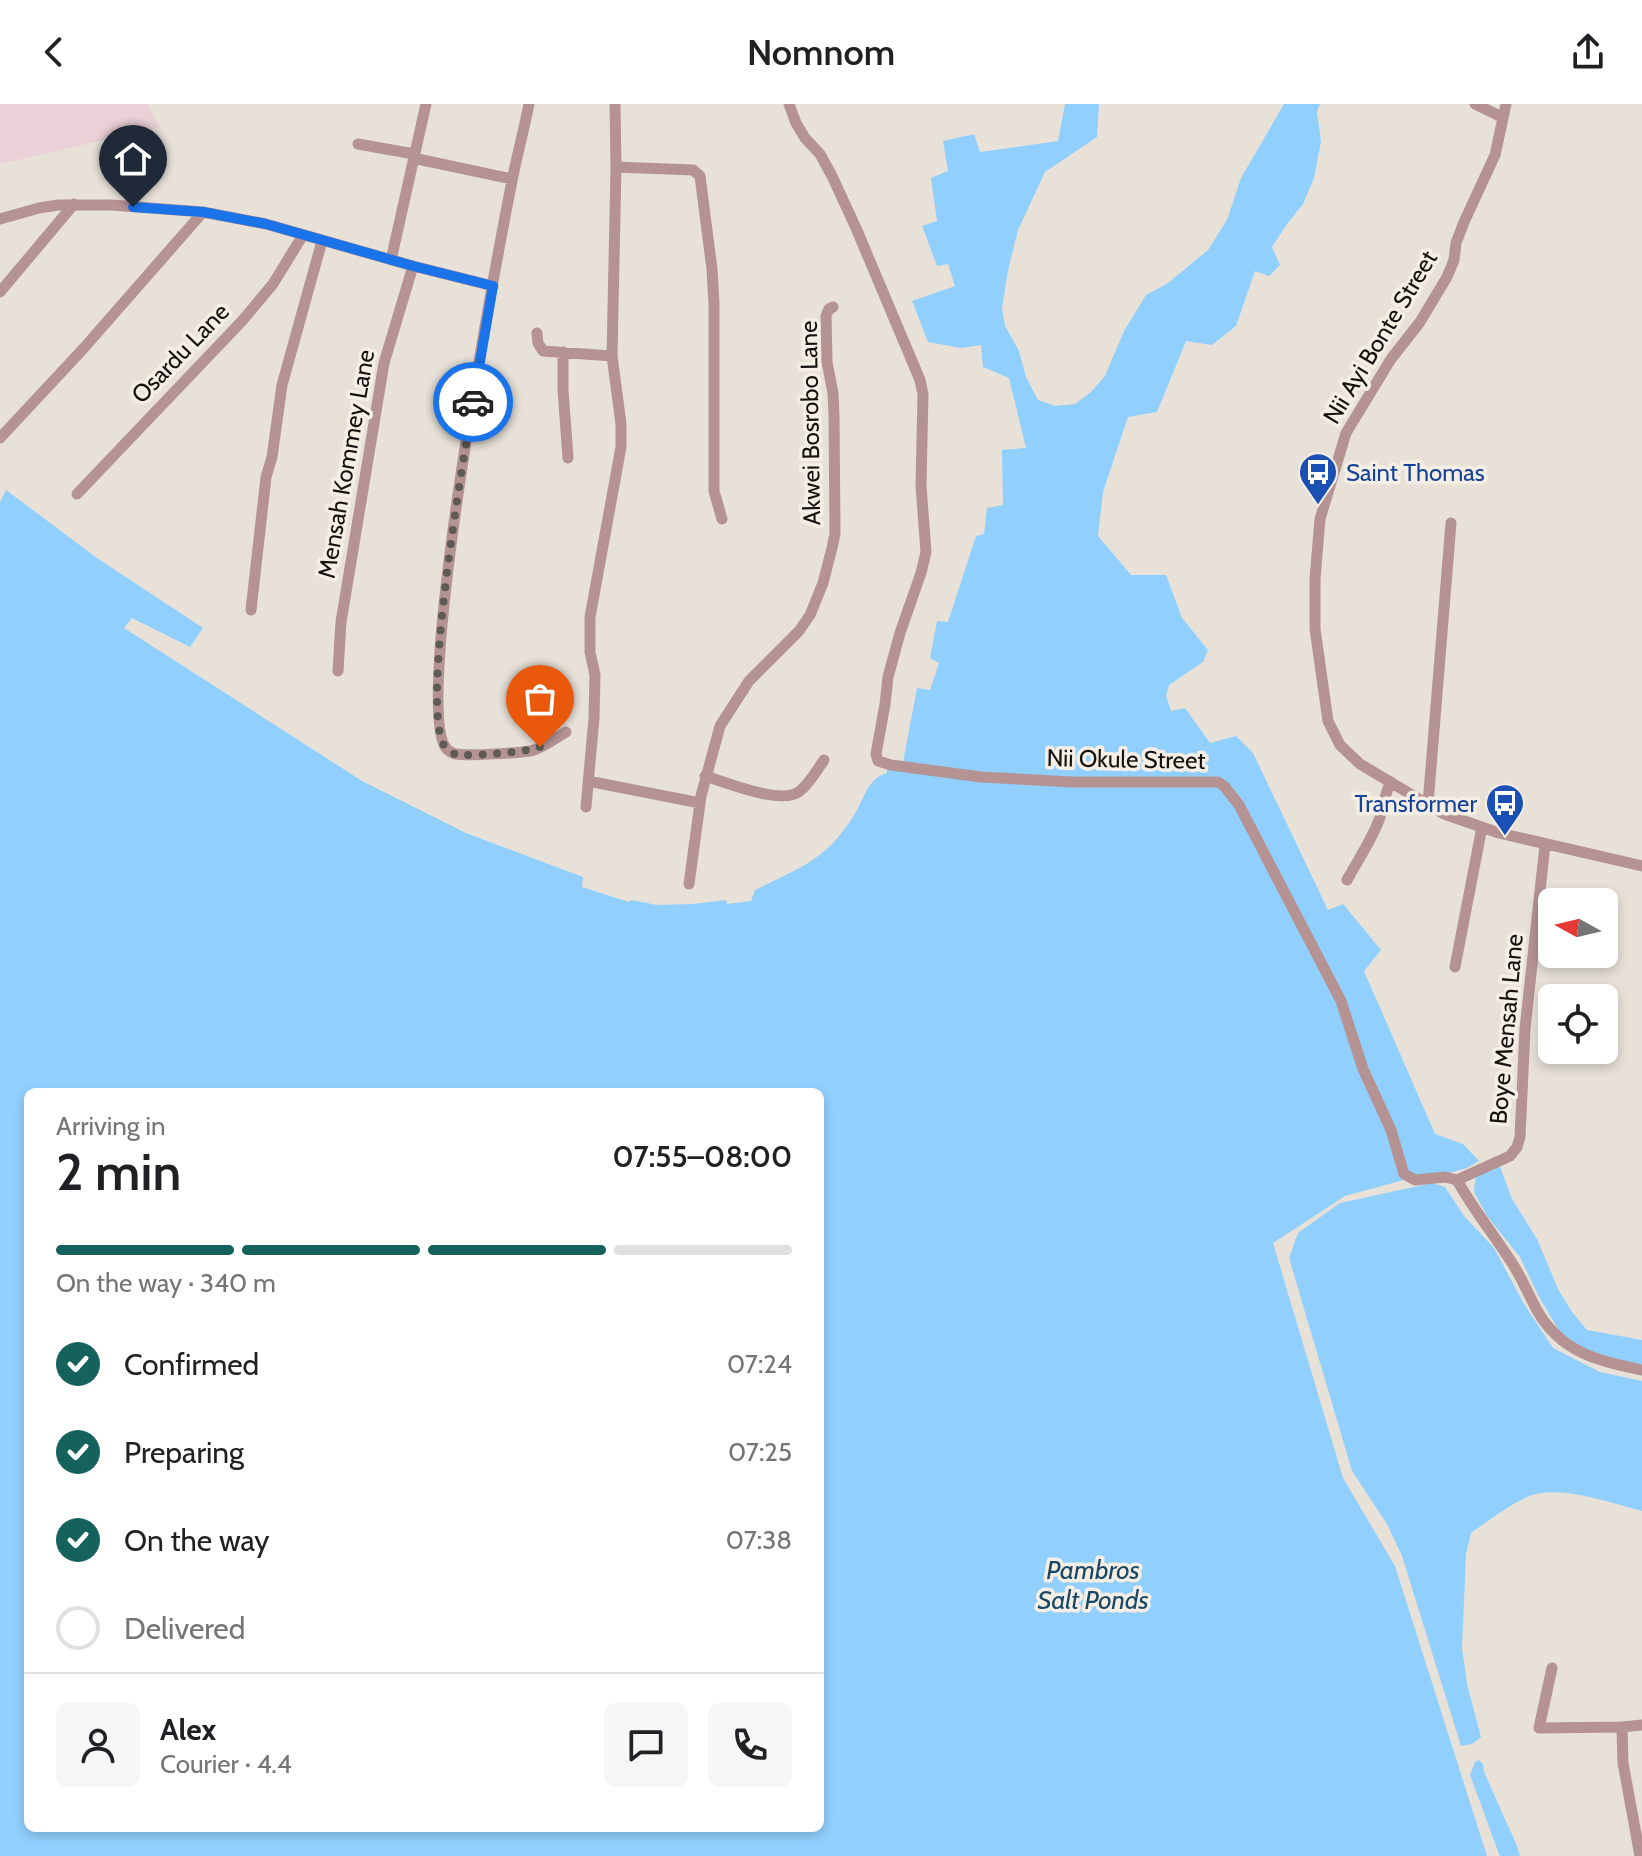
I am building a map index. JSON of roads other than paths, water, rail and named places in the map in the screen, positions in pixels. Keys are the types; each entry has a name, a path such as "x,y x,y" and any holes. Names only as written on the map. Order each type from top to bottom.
{"street":[{"path":"391,260 426,104"},
{"path":"529,104 512,179 450,546 439,657 437,719 445,747 456,754 526,752 566,732"},
{"path":"586,807 595,675 590,652 590,617 621,447 612,356 615,104"},
{"name":"Nii Okule Street","path":"789,104 796,123 820,154 844,202 920,380 923,394 921,486 926,552 888,677 876,754 878,761 996,778 1073,782 1218,782 1224,786 1239,805 1341,1001 1363,1069 1391,1130 1404,1174 1415,1180 1445,1177 1457,1180"},
{"name":"Nii Ayi Bonte Street","path":"1506,104 1495,155 1464,222 1447,277 1420,322 1391,359 1346,433 1320,519 1315,629 1328,721 1340,745 1360,764 1444,814 1545,845 1642,866"},
{"path":"1479,106 1502,117"},
{"path":"358,144 512,179"},
{"path":"616,167 693,170 700,176 712,269 714,491 722,519"},
{"path":"0,219 39,208 74,204 203,212 266,224 493,286"},
{"path":"0,292 74,204"},
{"path":"0,438 203,212"},
{"name":"Osardu Lane","path":"77,494 242,321 273,284 303,235"},
{"path":"251,610 266,477 272,457 282,385 322,241"},
{"name":"Mensah Kommey Lane","path":"338,671 341,622 384,363 413,266"},
{"name":"Akwei Bosrobo Lane","path":"689,884 705,776 720,726 749,681 799,631 810,615 823,583 835,534 834,415 827,362 826,316 833,307"},
{"path":"537,333 543,351 612,356"},
{"path":"563,352 568,458"},
{"path":"1428,804 1451,523"},
{"path":"705,776 770,795 796,794 824,760"},
{"path":"588,781 700,803"},
{"path":"1347,880 1374,833 1391,782"},
{"path":"1455,967 1482,827"},
{"name":"Boye Mensah Lane","path":"1457,1180 1510,1156 1520,1137 1525,1029 1545,845"},
{"path":"1457,1180 1513,1264 1552,1332 1575,1349 1601,1361 1642,1370"},
{"path":"1552,1668 1539,1728 1642,1725"},
{"path":"1622,1727 1623,1763 1640,1856"}],"water":[{"name":"Pambros Salt Ponds","path":"1065,104 1099,104 1097,137 1045,172 1018,230 1002,308 1005,326 1019,351 1026,377 1038,400 1055,406 1075,404 1105,376 1124,331 1146,295 1168,283 1208,250 1227,220 1241,178 1284,104 1320,104 1317,112 1321,142 1314,178 1303,204 1272,247 1280,265 1269,276 1255,271 1236,326 1212,345 1186,341 1157,412 1128,417 1103,492 1098,536 1131,575 1166,575 1182,618 1208,650 1203,662 1169,685 1166,696 1171,711 1185,708 1210,743 1236,736 1253,753 1328,910 1343,904 1381,950 1364,971 1435,1134 1463,1144 1479,1161 1449,1173 1411,1178 1345,1196 1273,1243 1343,1478 1395,1566 1487,1856 0,1856 0,502 6,490 97,558 203,628 190,647 132,618 124,628 362,781 466,833 583,877 582,887 629,902 657,905 751,901 755,890 805,865 831,845 852,819 870,785 887,773 888,761 903,762 917,688 930,690 939,663 930,658 937,621 948,622 976,536 984,534 987,508 1003,505 1002,450 1026,448 1009,378 983,367 981,345 961,348 928,342 912,301 955,286 948,264 937,266 922,226 937,221 931,178 948,171 943,141 974,134 980,152 1058,141"},
{"path":"1499,1164 1512,1199 1537,1239 1558,1289 1572,1312 1587,1330 1642,1340 1642,1366 1581,1349 1562,1336 1520,1257 1487,1216 1474,1192 1476,1173"},
{"path":"1432,1183 1445,1187 1464,1216 1494,1248 1524,1304 1553,1348 1600,1372 1642,1381 1642,1511 1589,1497 1548,1492 1521,1500 1471,1533 1466,1554 1462,1648 1467,1684 1481,1737 1472,1744 1461,1746 1402,1556 1387,1524 1352,1471 1289,1258 1298,1233 1340,1203"},
{"path":"1479,1760 1520,1856 1499,1854 1470,1775 1475,1762"}],"place":[{"name":"Saint Thomas","path":"1318,506"},
{"name":"Transformer","path":"1505,837"}]}
